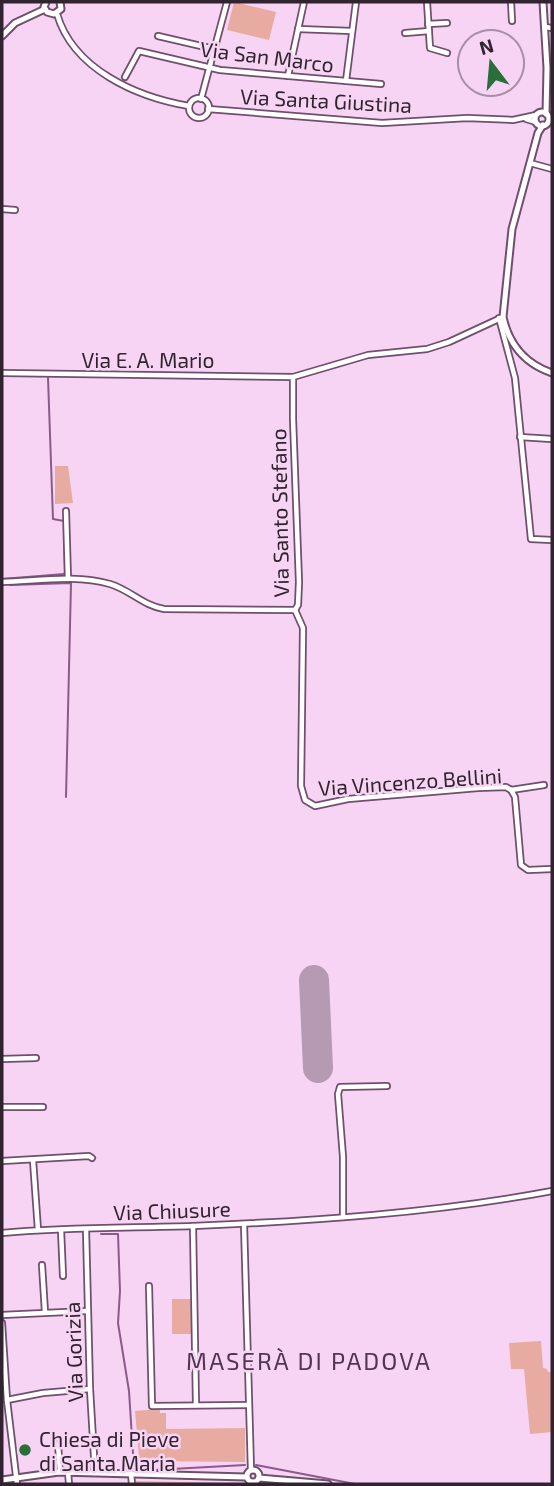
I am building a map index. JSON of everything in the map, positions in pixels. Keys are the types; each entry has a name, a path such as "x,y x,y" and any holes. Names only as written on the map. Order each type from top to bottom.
{"street":[{"path":"45,9 46,2"},
{"path":"45,9 51,15 57,13 62,2"},
{"path":"201,99 227,2"},
{"path":"288,76 304,2"},
{"path":"346,81 356,2"},
{"path":"427,2 430,48 447,53"},
{"path":"511,2 512,21"},
{"path":"538,120 548,121 545,104 548,78 543,2"},
{"path":"3,31 45,9"},
{"path":"57,13 69,41 86,61 100,71 145,93 189,106"},
{"path":"428,24 447,23"},
{"path":"545,27 552,28"},
{"path":"298,29 352,31"},
{"path":"405,33 429,32"},
{"path":"159,36 214,49"},
{"name":"Via San Marco","path":"125,77 138,51 209,68 381,84"},
{"path":"201,99 208,109 206,115 197,118 191,115 189,106 192,101 201,99"},
{"path":"545,104 538,120 538,133 512,229 501,318 515,378 531,539 552,540"},
{"name":"Via Santa Giustina","path":"208,109 382,123 467,118 538,120"},
{"path":"538,120 546,114"},
{"path":"530,163 552,169"},
{"path":"2,209 15,211"},
{"path":"293,377 368,355 427,349 501,318"},
{"path":"505,333 525,359 552,373"},
{"name":"Via E. A. Mario","path":"2,373 293,377"},
{"name":"Via Santo Stefano","path":"2,582 68,579 113,585 149,605 164,609 295,610 298,605 299,582 293,377"},
{"path":"520,437 552,439"},
{"path":"66,511 68,579"},
{"name":"Via Vincenzo Bellini","path":"295,610 303,628 301,786 303,796 309,804 315,806 348,799 478,788 506,787 511,790 516,787 544,785"},
{"path":"511,790 515,797 521,865 528,870 552,869"},
{"path":"2,1059 36,1058"},
{"path":"343,1217 343,1157 338,1094 340,1087 387,1086"},
{"path":"2,1107 43,1107"},
{"path":"2,1161 92,1158"},
{"path":"33,1160 37,1230"},
{"name":"Via Chiusure","path":"2,1233 244,1224 430,1211 552,1191"},
{"path":"244,1224 251,1471 246,1477"},
{"path":"193,1226 196,1405"},
{"name":"Via Gorizia","path":"86,1229 95,1473"},
{"path":"61,1230 63,1276"},
{"path":"42,1265 45,1312"},
{"path":"149,1286 152,1406 248,1405"},
{"path":"2,1315 87,1311"},
{"path":"2,1323 7,1400 17,1481"},
{"path":"7,1400 43,1393 90,1389"},
{"path":"58,1444 60,1472"},
{"path":"251,1471 257,1472 256,1481"},
{"path":"68,1472 69,1484"},
{"path":"2,1480 17,1481 68,1472 246,1477 248,1481 328,1484"},
{"path":"131,1474 132,1484"}],"shaded area":[{"path":"234,2 276,12 269,40 227,30"},
{"path":"55,466 68,466 73,503 55,504"},
{"path":"172,1299 191,1299 192,1334 172,1334"},
{"path":"541,1341 543,1368 552,1372 552,1432 530,1434 524,1369 511,1369 509,1343"},
{"path":"160,1409 160,1413 166,1413 166,1429 245,1428 245,1462 142,1461 139,1457 135,1411"},
{"path":"136,1481 224,1483 225,1484 135,1484"}],"waterway":[{"path":"2,579 65,572 64,521 53,519 48,378"},
{"path":"10,585 71,583 66,797"},
{"path":"101,1234 118,1234 118,1323 129,1391 134,1469 245,1465"},
{"path":"256,1465 355,1484"}],"runway":[{"path":"314,980 318,1068"}],"place":[{"name":"Chiesa di Pieve di Santa Maria","path":"25,1450"}],"district":[{"name":"MASERÀ DI PADOVA","path":"309,1360"}]}
